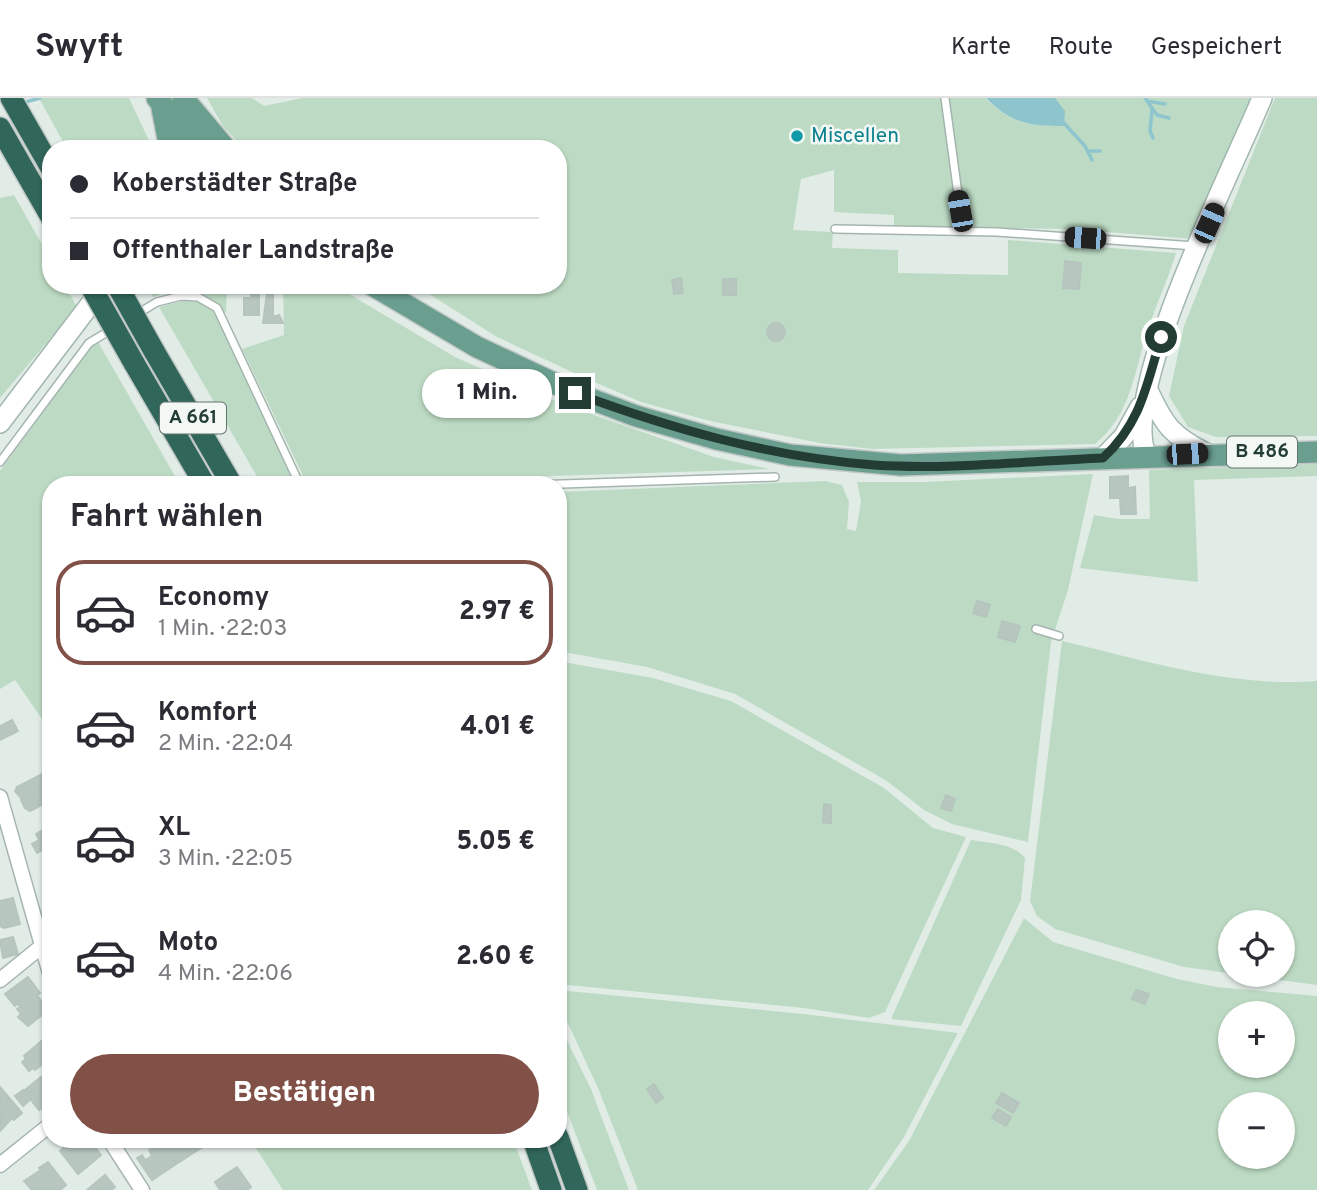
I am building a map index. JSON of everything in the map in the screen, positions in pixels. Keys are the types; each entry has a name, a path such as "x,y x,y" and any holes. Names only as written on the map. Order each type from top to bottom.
{"highway":[{"path":"11,98 42,151"},
{"path":"0,128 42,201"},
{"name":"A 661","path":"95,294 200,476"},
{"name":"A 661","path":"122,294 227,476"},
{"path":"536,1148 551,1190"},
{"path":"562,1148 577,1190"}],"main road":[{"path":"183,98 208,140"},
{"path":"159,100 205,140"},
{"path":"159,100 168,140"},
{"name":"B 486","path":"388,294 520,369 636,416 716,439 790,455 875,465 1206,453 1317,452"}],"street":[{"path":"1103,458 1124,436 1148,390 1161,337 1262,98"},
{"path":"0,424 97,294"},
{"path":"1148,390 1164,425 1184,442 1206,453"},
{"path":"1147,456 1156,428 1148,390"},
{"path":"0,797 42,946 0,980"},
{"path":"0,1165 42,1131"},
{"path":"115,1148 142,1190"}],"lane":[{"path":"945,98 963,231"},
{"path":"835,229 963,231 1199,246"},
{"path":"0,462 89,343 157,302 181,296 198,297 217,308 296,476"},
{"path":"567,484 775,477"},
{"path":"1036,629 1059,636"}],"green space":[{"path":"39,98 129,98 149,140 62,140"},
{"path":"207,98 252,98 264,106 302,98 985,98 1021,122 1064,126 1054,98 1255,98 1192,239 1072,229 894,227 894,215 834,212 834,170 801,179 793,230 833,232 832,248 898,250 898,273 1008,275 1008,240 1176,253 1124,406 1117,419 1095,444 872,449 820,443 710,421 641,402 497,337 429,294 567,294 567,140 236,140 224,128"},
{"path":"1275,98 1317,98 1317,436 1216,437 1188,427 1169,396 1184,326"},
{"path":"14,195 42,244 42,294 70,294 77,307 0,398 0,198"},
{"path":"201,294 227,294 226,313 218,304"},
{"path":"283,294 349,294 455,357 560,403 714,457 770,469 554,476 303,476 242,349 284,335"},
{"path":"183,301 198,302 216,313 291,476 257,476 159,307"},
{"path":"97,340 175,476 42,476 42,719 15,680 0,689 0,471"},
{"path":"1317,464 1317,476 1194,480 1198,582 1080,568 1094,515 1118,519 1150,519 1149,470"},
{"path":"1093,474 1068,590 1051,642 1028,842 952,824 924,810 887,781 735,694 647,667 567,653 567,492 825,481 842,485 849,502 847,529 856,531 861,501 857,482 924,482"},
{"path":"1062,641 1188,671 1253,680 1317,681 1317,985 1295,982 1295,910 1218,910 1218,971 1184,967 1055,929 1037,916 1030,901"},
{"path":"567,663 653,678 731,701 884,788 933,828 966,837 885,1012 869,1018 804,1008 567,985"},
{"path":"971,840 1014,849 1025,858 1021,900 961,1026 891,1019"},
{"path":"1024,918 1053,942 1177,979 1217,987 1317,996 1317,1190 874,1190 909,1141"},
{"path":"567,991 804,1014 958,1033 904,1137 868,1190 638,1190 598,1088 567,1021"},
{"path":"567,1040 591,1089 629,1190 597,1190 567,1112"},
{"path":"256,1148 516,1148 532,1190 283,1190"}],"water":[{"path":"986,98 1055,98 1065,111 1064,126 1021,122 995,107"}],"building":[{"path":"1065,261 1081,263 1079,289 1063,288"},
{"path":"681,278 683,293 674,294 672,280"},
{"path":"723,279 736,279 736,295 723,295"},
{"path":"251,294 259,294 259,315 244,315 244,298 251,298"},
{"path":"267,294 273,294 273,317 279,315 283,323 263,323"},
{"path":"776,323 782,326 785,332 782,338 776,341 770,338 767,332 770,326"},
{"path":"1128,476 1128,488 1135,487 1136,514 1121,514 1120,498 1110,498 1110,477"},
{"path":"977,601 990,605 986,617 973,613"},
{"path":"1002,621 1020,626 1015,642 998,637"},
{"path":"12,720 18,731 0,740 0,726"},
{"path":"42,774 42,788 22,799 15,791 17,787"},
{"path":"42,788 42,805 30,811 21,800"},
{"path":"946,795 955,799 951,811 941,808"},
{"path":"824,804 831,805 831,823 823,822"},
{"path":"42,831 42,850 37,853 32,844 39,840 36,834"},
{"path":"13,898 20,924 4,928 0,926 0,901"},
{"path":"13,937 18,954 3,958 0,940"},
{"path":"28,977 40,993 37,995 42,1002 42,1015 28,1026 18,1017 21,1014 17,1009 20,1007 18,1003 15,1006 5,994"},
{"path":"1136,990 1149,994 1145,1004 1132,999"},
{"path":"42,1040 42,1064 29,1071 22,1062 26,1059 24,1056"},
{"path":"41,1077 42,1108 39,1110 24,1091"},
{"path":"654,1084 663,1098 656,1103 647,1089"},
{"path":"0,1087 22,1113 14,1120 12,1118 1,1130"},
{"path":"23,1090 31,1099 23,1106 15,1096"},
{"path":"1002,1093 1019,1103 1013,1113 996,1103"},
{"path":"998,1109 1011,1117 1006,1126 992,1118"},
{"path":"64,1148 96,1148 101,1155 78,1174 60,1151"},
{"path":"163,1148 176,1164 152,1180 137,1158 142,1155 145,1160 152,1156 149,1150"},
{"path":"166,1148 201,1148 176,1164"},
{"path":"48,1162 66,1185 60,1190 32,1190 24,1181"},
{"path":"237,1167 251,1187 247,1190 235,1190 225,1175"},
{"path":"105,1175 115,1187 111,1190 87,1190"},
{"path":"225,1175 235,1190 220,1190 215,1182"}],"waterway":[{"path":"22,103 40,98"},
{"path":"1145,98 1157,115 1169,118"},
{"path":"1147,101 1165,104"},
{"path":"1152,110 1150,131 1153,138"},
{"path":"1062,121 1085,146 1092,160"},
{"path":"1089,151 1100,151"}],"place":[{"name":"Miscellen","path":"797,136"}],"route":[{"path":"575,393 636,416 716,439 819,459 901,465 1103,458 1124,436 1148,390 1161,337"}]}
